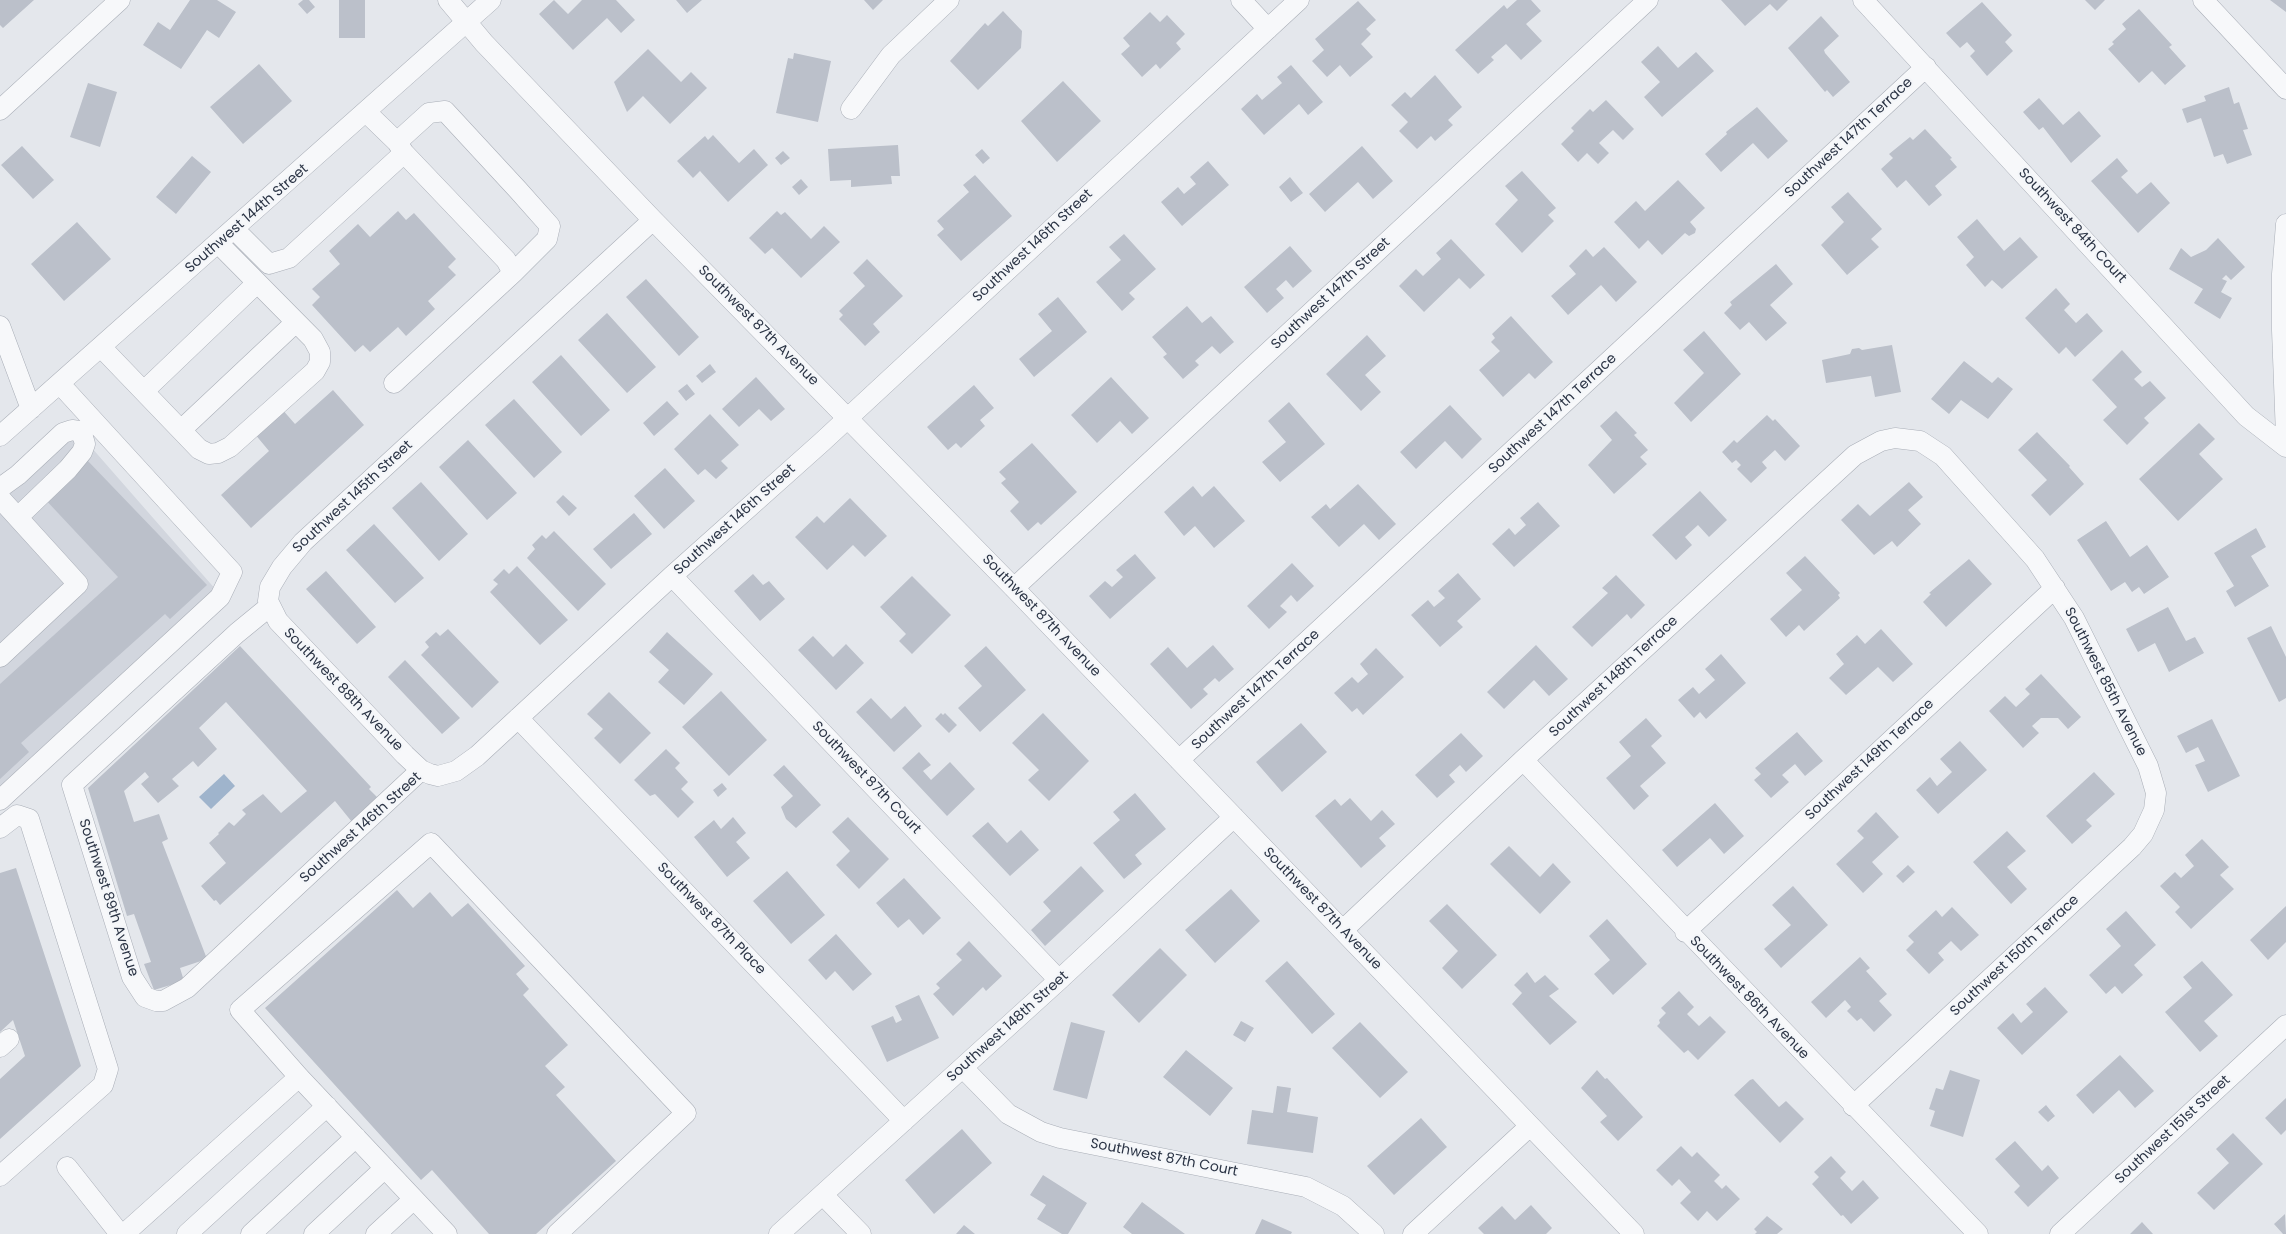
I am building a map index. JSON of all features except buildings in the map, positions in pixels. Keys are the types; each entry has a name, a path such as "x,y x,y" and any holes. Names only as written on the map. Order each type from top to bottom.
{"street":[{"path":"0,110 120,0"},
{"name":"Southwest 87th Avenue","path":"448,0 467,23 653,220 1014,588 1634,1234"},
{"name":"Southwest 144th Street","path":"0,436 367,113 491,0"},
{"path":"851,109 891,55 949,0"},
{"path":"1241,0 1268,29"},
{"name":"Southwest 146th Street","path":"156,1001 171,998 187,988 421,770 438,776 456,771 476,756 848,417 1299,0"},
{"name":"Southwest 147th Street","path":"1014,588 1648,0"},
{"name":"Southwest 84th Court","path":"1863,0 2246,416 2286,447"},
{"path":"2203,0 2286,90"},
{"name":"Southwest 147th Terrace","path":"1179,760 1926,68"},
{"path":"235,230 269,264 289,258 400,148 429,113 445,111 550,226 547,239 394,383"},
{"path":"367,113 506,260 513,273"},
{"name":"Southwest 145th Street","path":"270,606 269,592 275,577 303,542 653,220"},
{"path":"2286,224 2282,320 2286,436"},
{"path":"101,347 199,449 209,454 218,453 230,447 315,371 320,362 320,352 313,340 296,322 218,244"},
{"path":"144,391 257,283"},
{"path":"182,430 296,322"},
{"path":"0,326 4,350 31,409"},
{"path":"0,800 220,597 232,572 60,384"},
{"path":"0,657 78,584 18,517 1,498 63,433 72,430 79,432 85,444 82,452 68,469 18,517"},
{"name":"Southwest 85th Avenue","path":"1895,438 1920,441 1943,456 2025,547 2055,588 2087,643 2148,766 2156,793"},
{"name":"Southwest 148th Terrace","path":"1343,930 1523,760 1838,470 1868,446 1895,438"},
{"name":"Southwest 87th Court","path":"672,576 1059,980"},
{"name":"Southwest 149th Terrace","path":"1685,932 2055,588"},
{"name":"Southwest 88th Avenue","path":"270,606 284,628 421,770"},
{"name":"Southwest 89th Avenue","path":"156,1001 144,997 132,977 72,785 237,633 270,606"},
{"name":"Southwest 87th Place","path":"518,718 904,1121"},
{"name":"Southwest 86th Avenue","path":"1523,760 1685,932 1978,1234"},
{"name":"Southwest 150th Terrace","path":"1853,1106 2132,847 2150,822 2156,793"},
{"path":"0,828 17,815 30,819 108,1069 103,1085 0,1176"},
{"name":"Southwest 148th Street","path":"779,1234 963,1068 1234,818"},
{"path":"443,1233 240,1010 431,843 686,1113 557,1234"},
{"name":"Southwest 151st Street","path":"2060,1234 2286,1026"},
{"name":"Southwest 87th Court","path":"963,1068 1008,1114 1041,1132 1060,1138 1306,1187 1342,1206 1374,1234"},
{"path":"124,1234 300,1077"},
{"path":"188,1234 326,1106"},
{"path":"1413,1234 1530,1126"},
{"path":"251,1234 356,1137"},
{"path":"67,1167 120,1234"},
{"path":"314,1234 385,1168"},
{"path":"823,1194 861,1234"},
{"path":"376,1234 414,1199"}],"shaded area":[{"path":"77,431 224,599 0,805 0,498"}],"water":[{"path":"224,774 235,786 211,809 199,797"}]}
